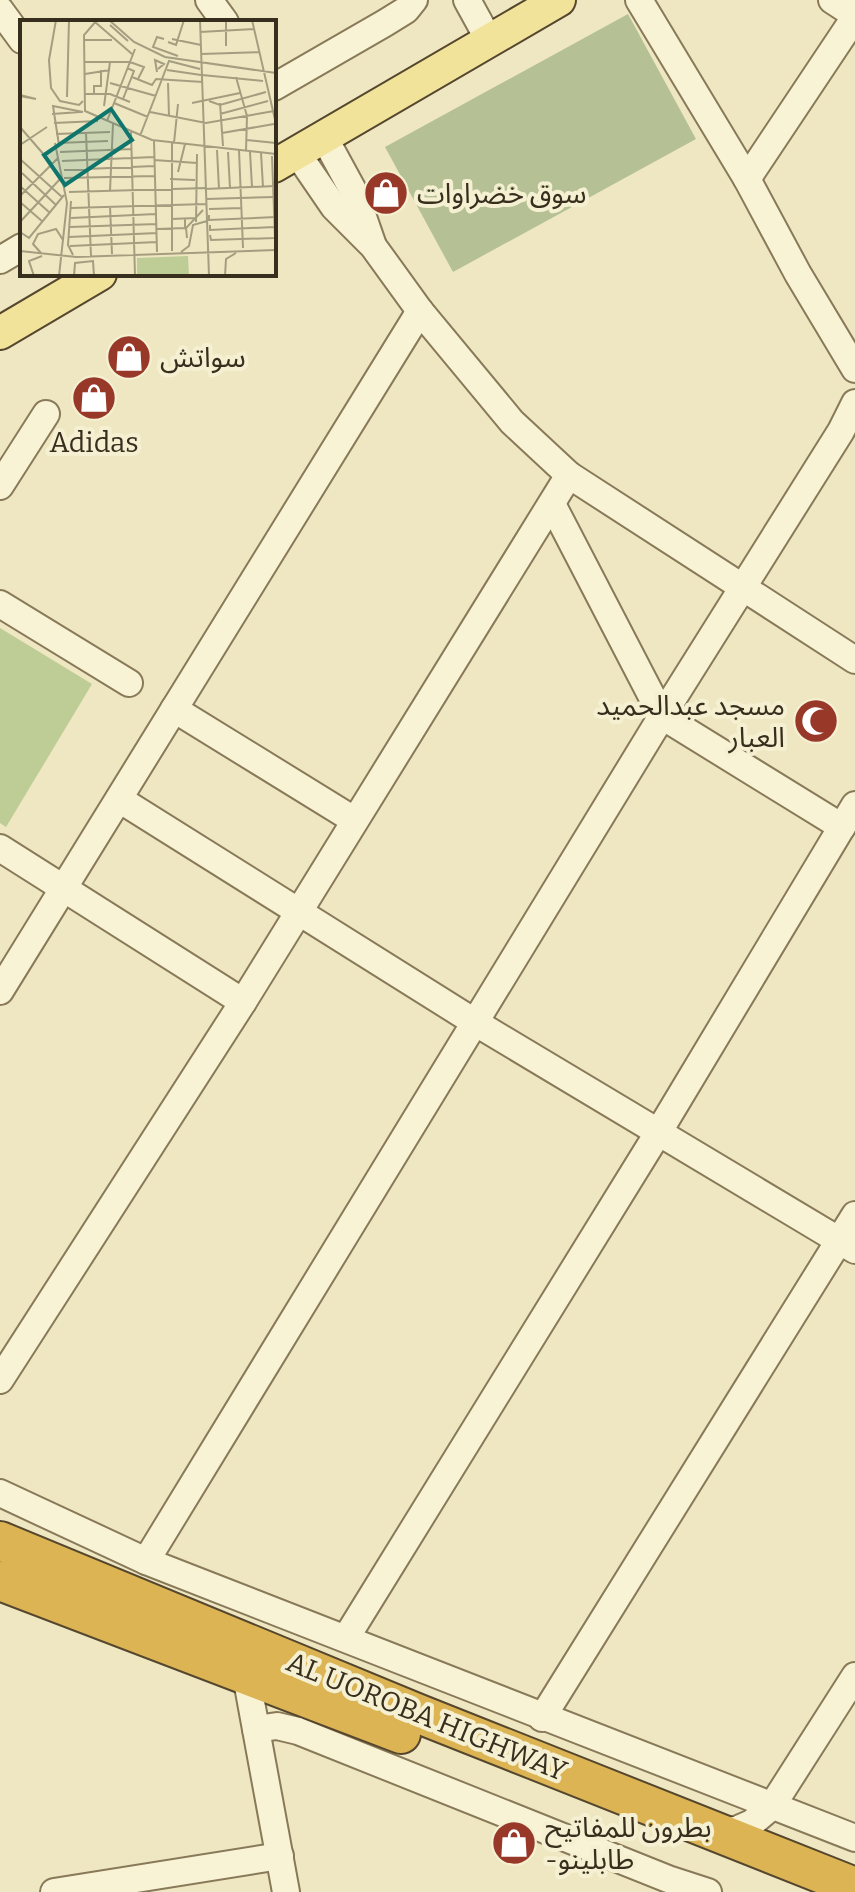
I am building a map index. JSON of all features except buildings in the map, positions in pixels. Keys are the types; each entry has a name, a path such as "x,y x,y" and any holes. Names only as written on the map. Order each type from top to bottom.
{"highway":[{"name":"AL UOROBA HIGHWAY","path":"0,1541 404,1708 855,1887"},
{"name":"AL UOROBA HIGHWAY","path":"0,1581 545,1790 797,1892"}],"main road":[{"path":"298,152 559,0"},
{"path":"0,333 97,276"}],"street":[{"path":"209,0 224,20"},
{"path":"276,86 406,10 414,0"},
{"path":"467,0 489,40"},
{"path":"639,0 747,179 798,274 855,369"},
{"path":"747,179 855,16 832,0"},
{"path":"0,10 20,37"},
{"path":"298,152 334,207 373,246 420,311 512,422 569,475 855,660"},
{"path":"0,260 20,248"},
{"path":"0,991 420,311"},
{"path":"146,1561 662,716 841,431 855,403"},
{"path":"0,486 46,414"},
{"path":"0,1380 243,1002 569,475"},
{"path":"346,1638 658,1133 848,816 662,716 552,504"},
{"path":"0,604 129,683"},
{"path":"174,709 354,820"},
{"path":"119,799 476,1023 847,1245"},
{"path":"0,848 243,1002"},
{"path":"542,1718 847,1245 855,1215"},
{"path":"0,1493 146,1561 855,1838"},
{"path":"246,1675 286,1892"},
{"path":"717,1832 736,1830 752,1823 772,1806 855,1676"},
{"path":"256,1729 277,1726 298,1731 668,1886 708,1892"},
{"path":"54,1892 151,1884 280,1856"}],"green space":[{"path":"628,14 696,139 453,272 385,147"},
{"path":"0,628 92,684 6,827 0,823"}],"place":[{"name":"سوق خضراوات","path":"386,193"},
{"name":"سواتش","path":"129,357"},
{"name":"Adidas","path":"94,398"},
{"name":"مسجد عبدالحميد العبار","path":"816,721"},
{"name":"بطرون للمفاتيح -طابلينو","path":"514,1843"}]}
